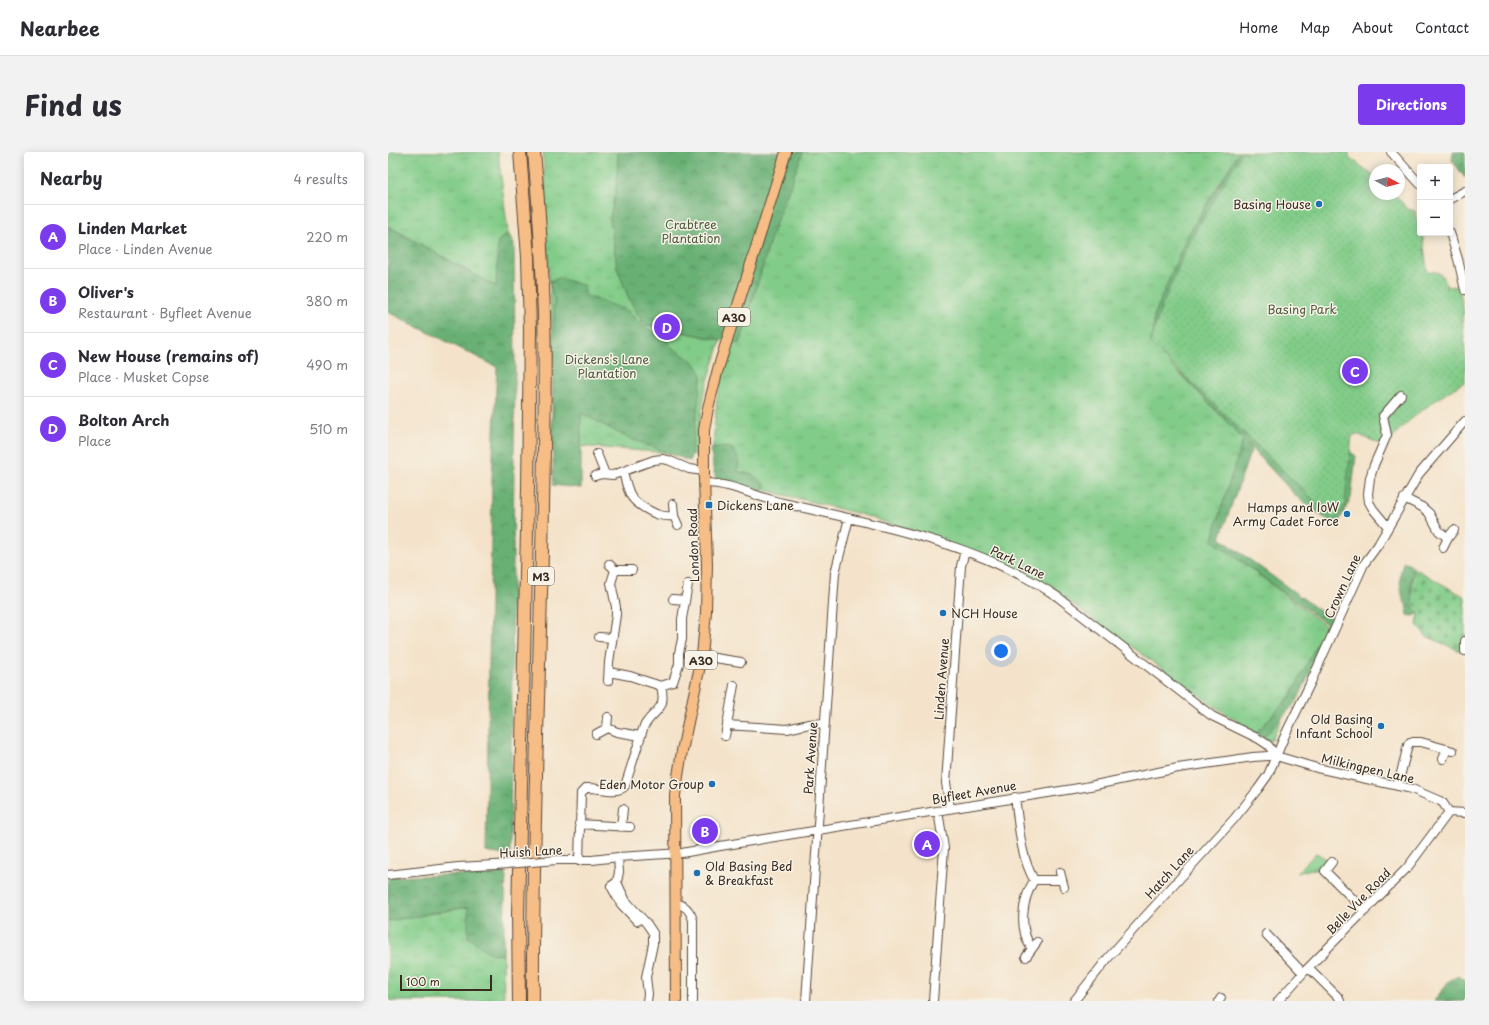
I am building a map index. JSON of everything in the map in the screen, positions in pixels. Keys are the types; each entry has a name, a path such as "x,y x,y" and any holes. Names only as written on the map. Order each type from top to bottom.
{"highway":[{"name":"M3","path":"519,1001 518,914 530,360 528,257 520,152"},
{"name":"M3","path":"533,1001 533,909 540,671 544,410 544,315 539,203 534,152"}],"main road":[{"name":"London Road","path":"676,1001 676,784 702,656 707,583 704,430 714,383 786,152"}],"street":[{"path":"1391,152 1417,181"},
{"path":"1453,197 1465,191"},
{"path":"1451,236 1465,290"},
{"path":"1388,526 1372,509 1368,494 1374,464 1387,435 1382,416 1401,394"},
{"name":"Crown Lane","path":"1276,756 1367,558 1378,545 1419,474 1465,421"},
{"path":"597,454 605,474"},
{"path":"595,476 623,472 654,460 662,459 689,469 704,471"},
{"path":"623,472 629,493 634,502 657,515 674,516"},
{"name":"Park Lane","path":"704,483 723,484 781,503 911,533 964,551 1015,571 1035,582 1094,623 1212,716 1263,742 1272,749 1276,756"},
{"path":"1404,498 1429,513 1439,531 1448,538"},
{"path":"673,504 674,516 678,525"},
{"name":"Park Avenue","path":"806,1001 835,572 849,518"},
{"path":"1443,548 1454,530"},
{"name":"Linden Avenue","path":"950,808 946,783 961,566 964,551"},
{"path":"608,681 612,638 616,615 616,607 611,583 612,567 632,570"},
{"path":"609,672 630,676 661,686 673,682 679,664 679,653 682,639 682,619 688,584"},
{"path":"673,599 685,600"},
{"path":"599,637 612,638"},
{"path":"1465,641 1465,651"},
{"path":"702,656 741,662"},
{"path":"579,861 581,793 583,790 590,788 616,790 622,789 625,786 644,726 649,718 662,706 663,699 661,686"},
{"path":"725,736 734,686"},
{"path":"732,697 741,698"},
{"path":"607,728 608,717"},
{"path":"727,725 787,729 809,724 825,723"},
{"path":"607,728 617,732 641,736"},
{"path":"596,734 607,728"},
{"path":"1398,785 1410,742 1421,742 1450,750 1443,759"},
{"name":"Milkingpen Lane","path":"1276,756 1317,768 1398,785 1426,794 1443,803 1450,812"},
{"name":"Byfleet Avenue","path":"675,854 697,852 720,846 1015,797 1085,787 1214,763 1253,757 1276,756"},
{"name":"Hatch Lane","path":"1074,1001 1108,958 1248,802 1268,775 1276,756"},
{"path":"1015,797 1027,868 1034,880"},
{"path":"621,827 623,809"},
{"path":"933,1001 944,848 938,811"},
{"path":"1450,812 1465,812"},
{"name":"Belle Vue Road","path":"1278,1001 1306,970 1407,868 1450,812"},
{"path":"579,824 630,827"},
{"name":"Huish Lane","path":"388,875 458,867 558,860 579,861 675,854"},
{"path":"618,857 619,872 617,882 626,901 653,933 653,944 646,977 648,994 647,1001"},
{"path":"1332,862 1325,871 1366,911"},
{"path":"1034,880 1062,880"},
{"path":"1032,950 1027,943 1024,934 1024,916 1025,900 1028,890 1034,880"},
{"path":"677,904 686,907 691,913 693,1001"},
{"path":"1266,934 1338,997 1340,1001"},
{"path":"1026,957 1037,942"}],"green space":[{"path":"388,152 498,152 508,233 498,241 497,287 388,226"},
{"path":"543,152 618,152 617,184 610,218 617,267 629,299 644,324 721,340 705,390 698,433 697,455 551,444 553,364"},
{"name":"Crabtree Plantation","path":"618,152 803,152 773,231 740,344 644,324 629,299 617,267 610,218 617,184"},
{"path":"794,152 1239,152 1186,238 1171,303 1172,366 1246,441 1249,448 1217,543 1326,626 1271,741 1259,736 1217,708 1068,601 957,546 863,515 718,478 712,457 717,398 729,345"},
{"path":"1239,152 1247,152 1340,444 1356,456 1351,498 1336,527 1296,496 1246,442 1251,450 1220,538 1334,621 1297,701 1265,736 1255,734 1291,695 1327,624 1213,541 1217,522 1243,439 1153,344 1154,316 1186,238"},
{"name":"Basing Park","path":"1241,152 1349,153 1349,157 1369,172 1369,200 1400,200 1408,209 1415,211 1417,220 1417,236 1423,236 1427,271 1441,274 1447,287 1459,286 1464,314 1462,315 1465,353 1465,382 1446,393 1409,421 1391,439 1387,447 1357,434 1352,436 1345,500 1347,503 1334,519 1150,343 1161,308 1189,242 1239,158"},
{"path":"1453,152 1465,152 1465,178 1452,160"},
{"path":"388,226 496,287 498,241 508,233 514,244 515,365 510,856 486,852 492,477 497,367 388,312"},
{"name":"Dickens's Lane Plantation","path":"559,278 585,286 584,295 628,311 644,327 666,338 670,346 695,363 702,375 690,461 628,438 581,413 581,488 553,485 554,300 549,281"},
{"path":"721,447 732,448 739,460 738,472 752,474 765,485 763,490 759,493 716,478 713,468 711,449"},
{"path":"1404,561 1414,568 1411,581 1413,608 1419,613 1413,616 1407,615 1406,603 1404,602 1401,592 1400,576"},
{"path":"1414,568 1465,597 1465,653 1426,636 1417,625 1419,613 1413,608 1412,598"},
{"path":"1316,853 1332,862 1325,871 1311,869 1297,873"},
{"path":"506,873 503,955 490,953 468,937 468,907 388,921 388,877"},
{"path":"468,907 490,953 503,955 504,1001 388,1001 388,921"},
{"path":"1457,976 1465,980 1465,1001 1434,1001 1449,981"}],"place":[{"name":"Basing House","path":"1319,204"},
{"name":"Bolton Arch","path":"667,327"},
{"name":"New House (remains of)","path":"1355,371"},
{"name":"Dickens Lane","path":"709,505"},
{"name":"Hamps and IoW Army Cadet Force","path":"1347,514"},
{"name":"NCH House","path":"943,613"},
{"name":"Old Basing Infant School","path":"1381,726"},
{"name":"Eden Motor Group","path":"712,784"},
{"name":"Oliver's","path":"705,831"},
{"name":"Linden Market","path":"927,844"},
{"name":"Old Basing Bed & Breakfast","path":"697,873"}]}
